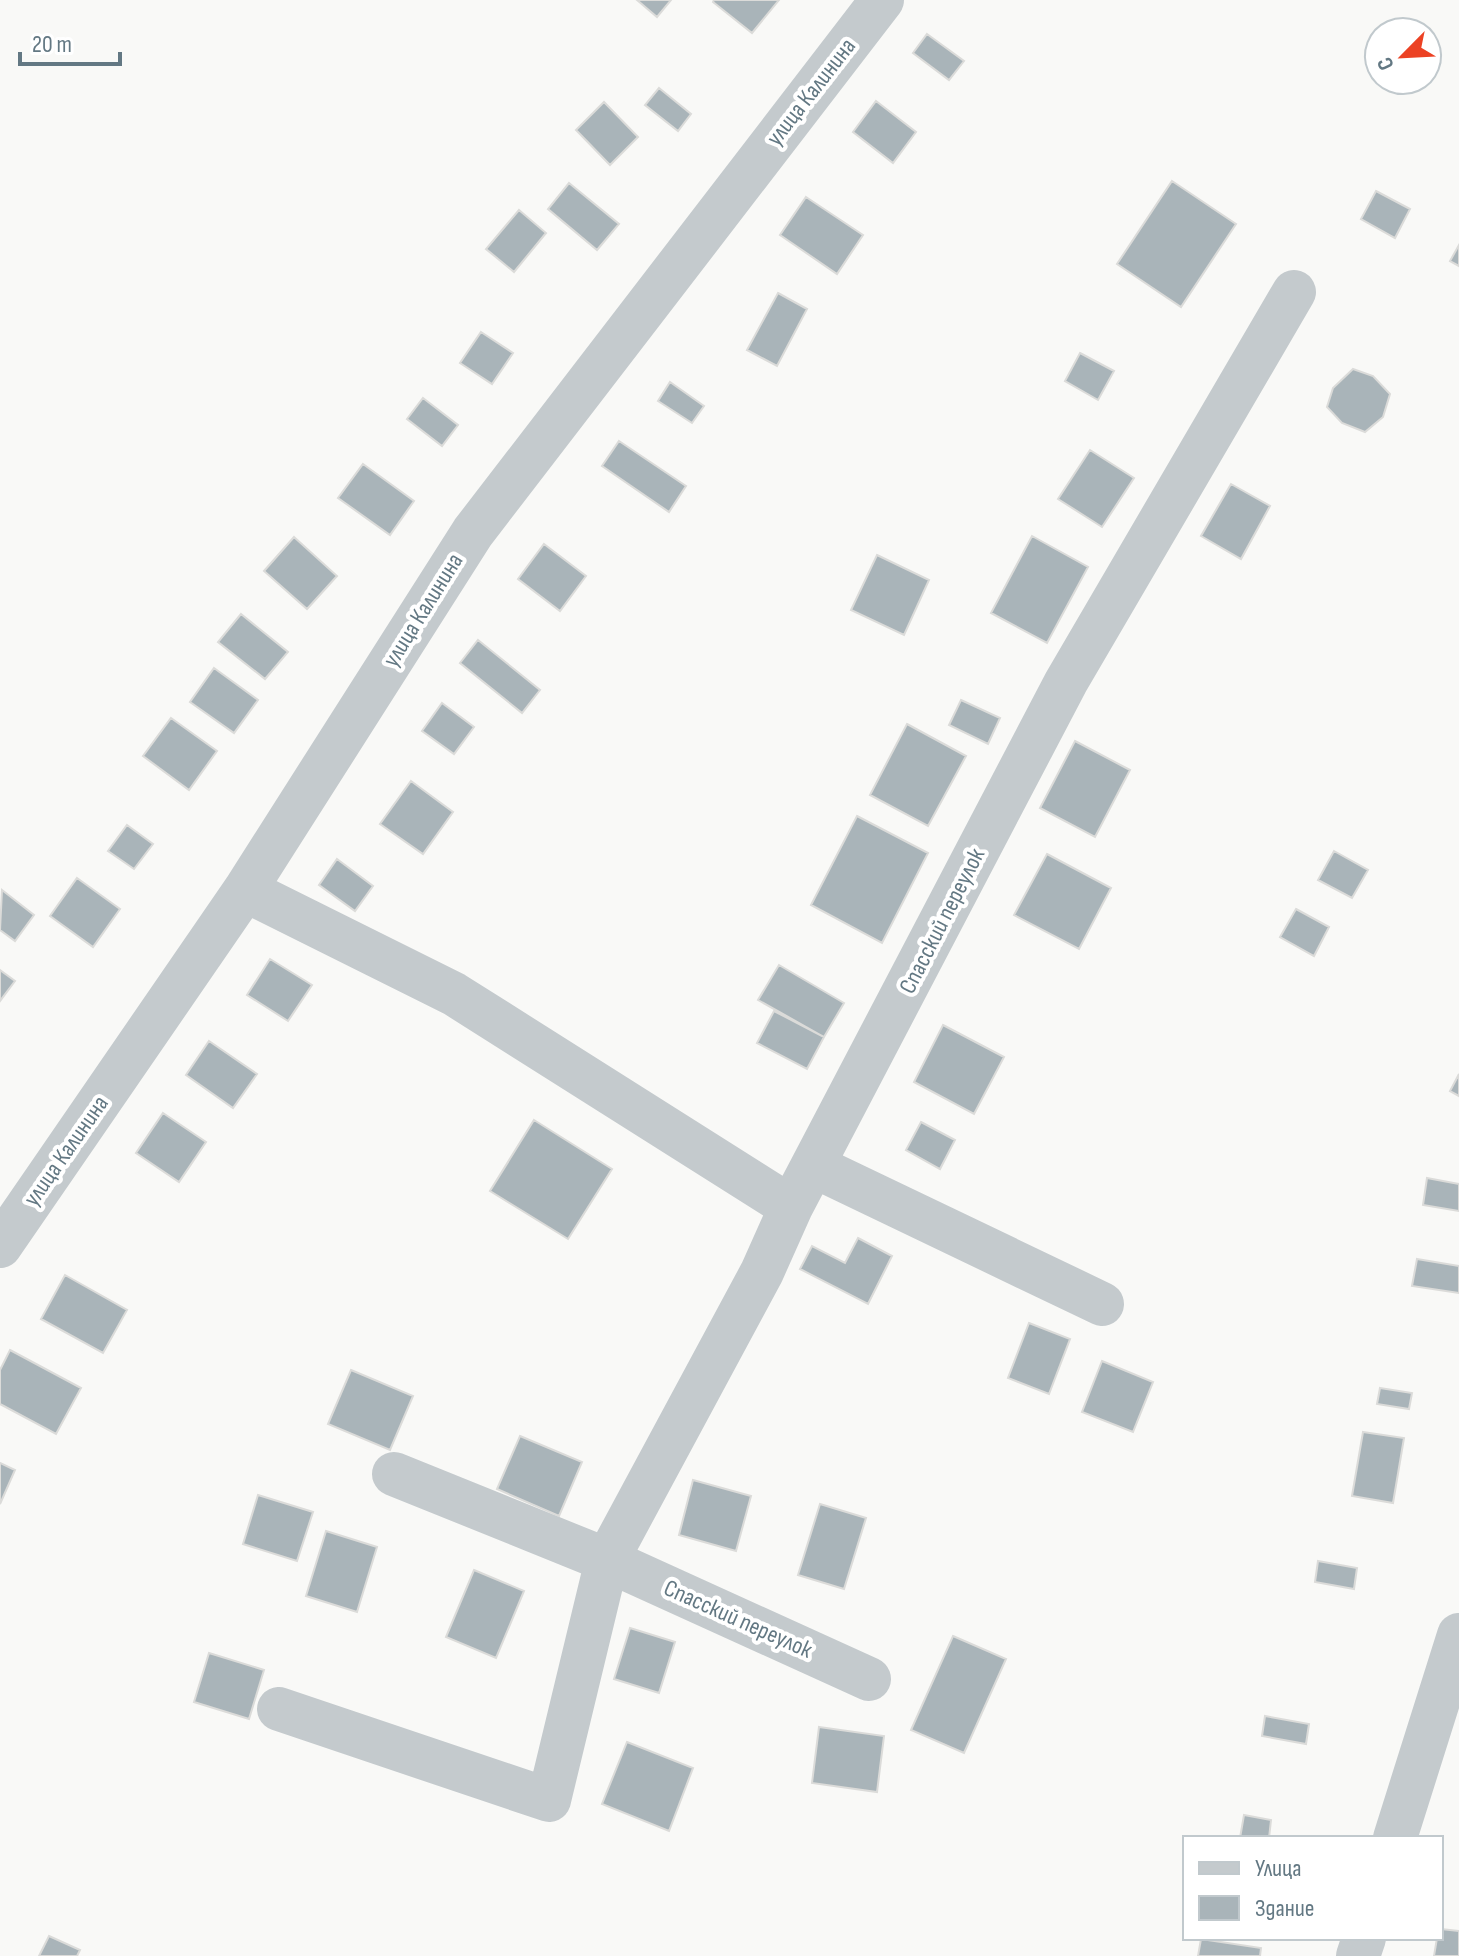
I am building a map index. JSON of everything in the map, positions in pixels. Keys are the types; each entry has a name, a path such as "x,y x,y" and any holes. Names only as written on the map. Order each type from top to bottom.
{"street":[{"name":"улица Калинина","path":"0,1246 245,890 473,532 882,0"},
{"name":"Спасский переулок","path":"279,1709 549,1800 607,1560 762,1272 791,1207 1066,682 1294,292"},
{"path":"245,890 454,994 791,1207"},
{"path":"814,1166 1102,1304"},
{"name":"Спасский переулок","path":"394,1474 607,1560 869,1679"},
{"path":"1396,1836 1459,1635"}],"building":[{"path":"637,0 671,0 657,17"},
{"path":"714,0 779,0 752,33"},
{"path":"927,34 964,61 949,80 913,53"},
{"path":"659,88 691,114 678,131 645,105"},
{"path":"876,101 916,132 893,163 853,132"},
{"path":"604,102 638,137 610,165 576,130"},
{"path":"1172,181 1236,224 1181,307 1117,264"},
{"path":"569,183 619,224 597,250 548,209"},
{"path":"1376,191 1410,209 1395,238 1361,219"},
{"path":"806,197 863,235 837,274 780,235"},
{"path":"519,210 546,233 514,272 486,249"},
{"path":"1459,245 1459,266 1450,261"},
{"path":"778,293 807,309 777,366 747,350"},
{"path":"481,332 513,353 492,384 460,363"},
{"path":"1080,353 1114,371 1098,400 1065,381"},
{"path":"1353,369 1373,376 1390,394 1383,417 1365,432 1342,423 1327,407 1333,388"},
{"path":"670,382 704,406 692,423 658,401"},
{"path":"423,398 458,425 442,446 407,419"},
{"path":"619,441 686,486 669,512 602,466"},
{"path":"1090,450 1134,478 1102,527 1058,499"},
{"path":"363,464 414,501 390,535 338,498"},
{"path":"1231,484 1270,506 1241,559 1201,536"},
{"path":"1032,536 1088,567 1047,643 991,613"},
{"path":"294,537 337,576 307,609 264,571"},
{"path":"544,544 586,576 560,611 518,579"},
{"path":"877,555 929,580 904,635 851,610"},
{"path":"241,614 288,652 265,679 218,642"},
{"path":"478,640 540,690 522,713 460,663"},
{"path":"214,668 258,700 234,733 190,702"},
{"path":"961,700 1000,718 988,744 949,725"},
{"path":"442,703 474,727 454,754 422,731"},
{"path":"171,718 217,751 189,790 143,756"},
{"path":"907,724 966,756 928,826 870,795"},
{"path":"1075,741 1130,770 1095,837 1040,808"},
{"path":"411,781 453,812 423,854 380,824"},
{"path":"857,816 928,853 882,943 811,905"},
{"path":"127,825 153,844 134,869 108,851"},
{"path":"1334,851 1368,870 1352,898 1318,880"},
{"path":"1047,854 1111,888 1079,949 1014,915"},
{"path":"337,859 373,886 355,911 319,885"},
{"path":"77,878 120,909 93,947 50,916"},
{"path":"2,890 34,915 15,941 0,930"},
{"path":"1296,909 1329,927 1314,956 1280,937"},
{"path":"270,959 312,985 288,1021 247,995"},
{"path":"779,965 844,1003 824,1037 758,1000"},
{"path":"0,970 15,981 0,1001"},
{"path":"774,1011 824,1037 807,1069 757,1043"},
{"path":"943,1025 1004,1057 974,1114 914,1082"},
{"path":"209,1041 257,1074 233,1108 186,1075"},
{"path":"1459,1074 1459,1096 1450,1091"},
{"path":"163,1113 206,1142 179,1182 136,1153"},
{"path":"534,1120 612,1169 568,1239 490,1191"},
{"path":"921,1122 955,1140 940,1169 906,1150"},
{"path":"1427,1178 1459,1184 1459,1211 1423,1205"},
{"path":"858,1238 892,1256 868,1304 800,1269 812,1246 845,1263"},
{"path":"1417,1259 1459,1266 1459,1293 1412,1286"},
{"path":"65,1275 127,1310 103,1353 41,1319"},
{"path":"1029,1323 1070,1339 1049,1394 1008,1378"},
{"path":"10,1350 81,1388 56,1434 0,1404 0,1370"},
{"path":"1102,1361 1153,1382 1133,1432 1082,1412"},
{"path":"351,1370 413,1396 390,1450 328,1424"},
{"path":"1380,1388 1412,1393 1409,1409 1377,1404"},
{"path":"1363,1432 1404,1438 1393,1503 1352,1496"},
{"path":"520,1436 582,1462 559,1516 497,1489"},
{"path":"0,1463 15,1470 0,1504"},
{"path":"693,1480 751,1496 736,1551 679,1535"},
{"path":"258,1495 313,1512 297,1561 243,1544"},
{"path":"820,1504 866,1518 844,1589 798,1575"},
{"path":"326,1531 377,1547 357,1612 306,1596"},
{"path":"1318,1561 1357,1568 1354,1589 1315,1582"},
{"path":"474,1570 524,1591 496,1658 446,1637"},
{"path":"630,1628 675,1642 659,1693 614,1679"},
{"path":"953,1636 1006,1659 964,1753 911,1730"},
{"path":"209,1653 264,1670 249,1719 194,1702"},
{"path":"1265,1716 1309,1724 1306,1744 1262,1736"},
{"path":"819,1727 884,1736 877,1792 812,1783"},
{"path":"627,1742 693,1768 669,1831 602,1804"},
{"path":"1244,1815 1271,1820 1269,1836 1240,1836"},
{"path":"1443,1929 1459,1931 1459,1956 1434,1956 1437,1940 1443,1940"},
{"path":"49,1936 80,1950 77,1956 39,1956"},
{"path":"1201,1940 1261,1948 1260,1956 1198,1956"}]}
